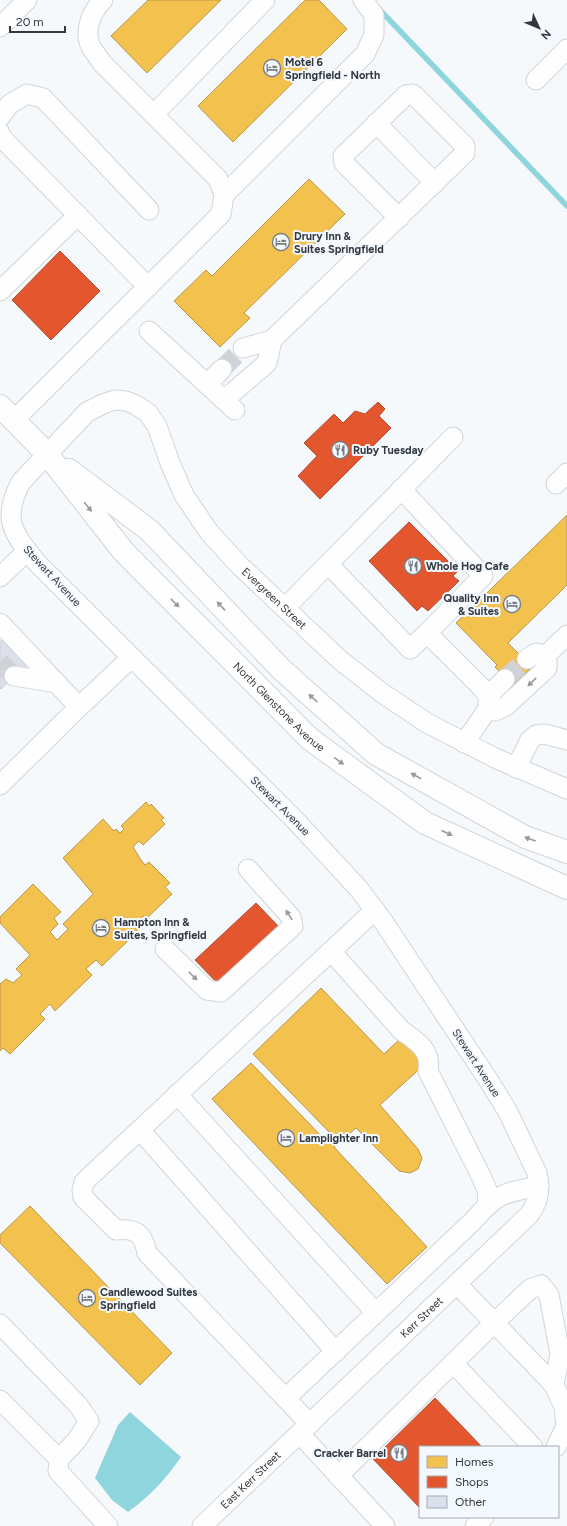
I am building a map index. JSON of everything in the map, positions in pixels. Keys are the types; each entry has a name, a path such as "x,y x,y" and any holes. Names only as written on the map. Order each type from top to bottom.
{"main road":[{"name":"North Glenstone Avenue","path":"7,413 47,454 123,551 310,739 425,823 567,888"},
{"name":"North Glenstone Avenue","path":"47,454 149,530 281,670 376,754 525,837 567,852"}],"street":[{"path":"0,27 26,0"},
{"path":"7,413 148,287 221,214 224,195 218,179 102,63 90,46 88,27 97,7 103,0"},
{"path":"154,114 265,0"},
{"path":"224,195 365,54 374,35 374,15 363,0"},
{"path":"536,80 567,49"},
{"path":"0,117 10,104 28,94 43,98 149,210"},
{"path":"243,348 272,340 435,183 465,153 465,146 413,94 406,95 343,156 344,163 398,218"},
{"path":"376,123 435,183"},
{"path":"0,133 1,137 148,287"},
{"path":"0,291 78,215"},
{"path":"149,331 230,405 267,363 272,340"},
{"path":"207,384 222,369"},
{"name":"Evergreen Street","path":"47,454 80,419 96,407 105,403 120,400 131,402 141,408 148,413 157,426 176,479 196,514 224,549 340,660 377,689 427,723 516,768 567,789"},
{"path":"285,608 453,437"},
{"name":"Stewart Avenue","path":"47,454 21,482 12,502 11,519 13,530 27,551 131,658 295,820 358,888 375,910 508,1112 537,1173 539,1191"},
{"path":"328,564 410,649 483,576 401,489"},
{"path":"0,577 27,551"},
{"path":"0,623 79,707"},
{"path":"427,633 483,689 488,703 495,711 500,710 513,700 547,668 547,660 536,658 567,635"},
{"path":"0,785 131,658"},
{"path":"14,676 57,682"},
{"path":"464,743 488,703 505,679"},
{"path":"516,768 530,740 536,735 545,734 567,740"},
{"path":"165,949 207,990 221,992 293,926 291,917 248,869"},
{"path":"375,910 84,1182 82,1191 83,1197 116,1230 130,1230 137,1232 143,1238 147,1253 286,1398 305,1429 338,1476 385,1526"},
{"path":"331,951 401,1030 413,1038 428,1055 430,1063 428,1071 482,1178 487,1190 488,1204"},
{"path":"177,1094 376,1313"},
{"path":"140,1130 336,1352"},
{"path":"286,1398 474,1221 488,1204 498,1196 512,1191 539,1191"},
{"name":"Kerr Street","path":"305,1429 529,1215 533,1209 539,1191"},
{"path":"457,1284 554,1385 564,1407 566,1426 556,1446"},
{"path":"338,1476 494,1322 530,1290 541,1285 549,1296 560,1354 554,1385"},
{"path":"0,1324 78,1406 89,1421 77,1440 58,1459"},
{"path":"453,1363 532,1446"},
{"path":"0,1400 58,1459 58,1471 108,1526"},
{"name":"East Kerr Street","path":"202,1526 305,1429"},
{"path":"475,1526 483,1518"}],"water":[{"path":"130,1412 181,1457 157,1487 128,1512 112,1500 95,1478 118,1425"}],"building: Homes":[{"path":"148,0 221,0 147,73 111,36"},
{"name":"Motel 6 Springfield - North","path":"305,0 319,0 347,29 233,142 198,106"},
{"name":"Drury Inn & Suites Springfield","path":"309,179 345,214 244,313 250,318 220,347 174,301 206,270 212,276"},
{"name":"Quality Inn & Suites","path":"567,515 567,585 508,643 532,667 513,685 495,667 497,665 456,623"},
{"name":"Hampton Inn & Suites, Springfield","path":"146,802 149,806 151,804 164,818 161,820 165,824 143,845 139,841 133,847 145,865 149,862 170,883 165,887 172,894 146,919 143,916 134,926 138,931 102,966 96,960 86,969 92,975 55,1011 50,1004 40,1014 45,1019 10,1054 3,1048 0,1051 0,984 6,979 13,983 22,975 16,969 30,955 0,923 0,917 33,884 61,912 54,918 58,924 50,932 57,940 68,929 63,924 93,894 63,858 103,819 114,831 116,829 120,833 124,829 121,826"},
{"name":"Lamplighter Inn","path":"321,988 384,1054 402,1037 426,1063 380,1105 418,1149 422,1158 418,1169 410,1173 399,1171 356,1128 334,1147 427,1247 387,1284 212,1099 251,1063 326,1141 332,1135 253,1054"},
{"name":"Candlewood Suites Springfield","path":"30,1206 172,1353 140,1385 0,1243 0,1235"}],"building: Shops":[{"path":"60,251 100,291 51,340 12,300"},
{"name":"Ruby Tuesday","path":"378,402 385,409 379,416 391,428 320,499 298,476 317,456 304,443 334,414 343,423 355,411 365,414"},
{"name":"Whole Hog Cafe","path":"409,522 458,571 453,576 459,581 428,611 422,606 417,611 369,561"},
{"path":"256,903 282,930 221,987 195,960"},
{"name":"Cracker Barrel","path":"435,1398 481,1446 419,1446 419,1507 373,1459"}],"building: Other":[{"path":"2,640 26,665 1,689 0,642"}],"waterway":[{"path":"379,9 567,206"}],"tunnel":[{"path":"222,369 243,348"},
{"path":"505,679 527,659"},
{"path":"0,662 14,676"}],"place":[{"name":"Motel 6 Springfield - North","path":"272,68"},
{"name":"Drury Inn & Suites Springfield","path":"281,242"},
{"name":"Ruby Tuesday","path":"340,450"},
{"name":"Whole Hog Cafe","path":"413,566"},
{"name":"Quality Inn & Suites","path":"512,604"},
{"name":"Hampton Inn & Suites, Springfield","path":"101,928"},
{"name":"Lamplighter Inn","path":"286,1138"},
{"name":"Candlewood Suites Springfield","path":"87,1298"},
{"name":"Cracker Barrel","path":"399,1453"}]}
